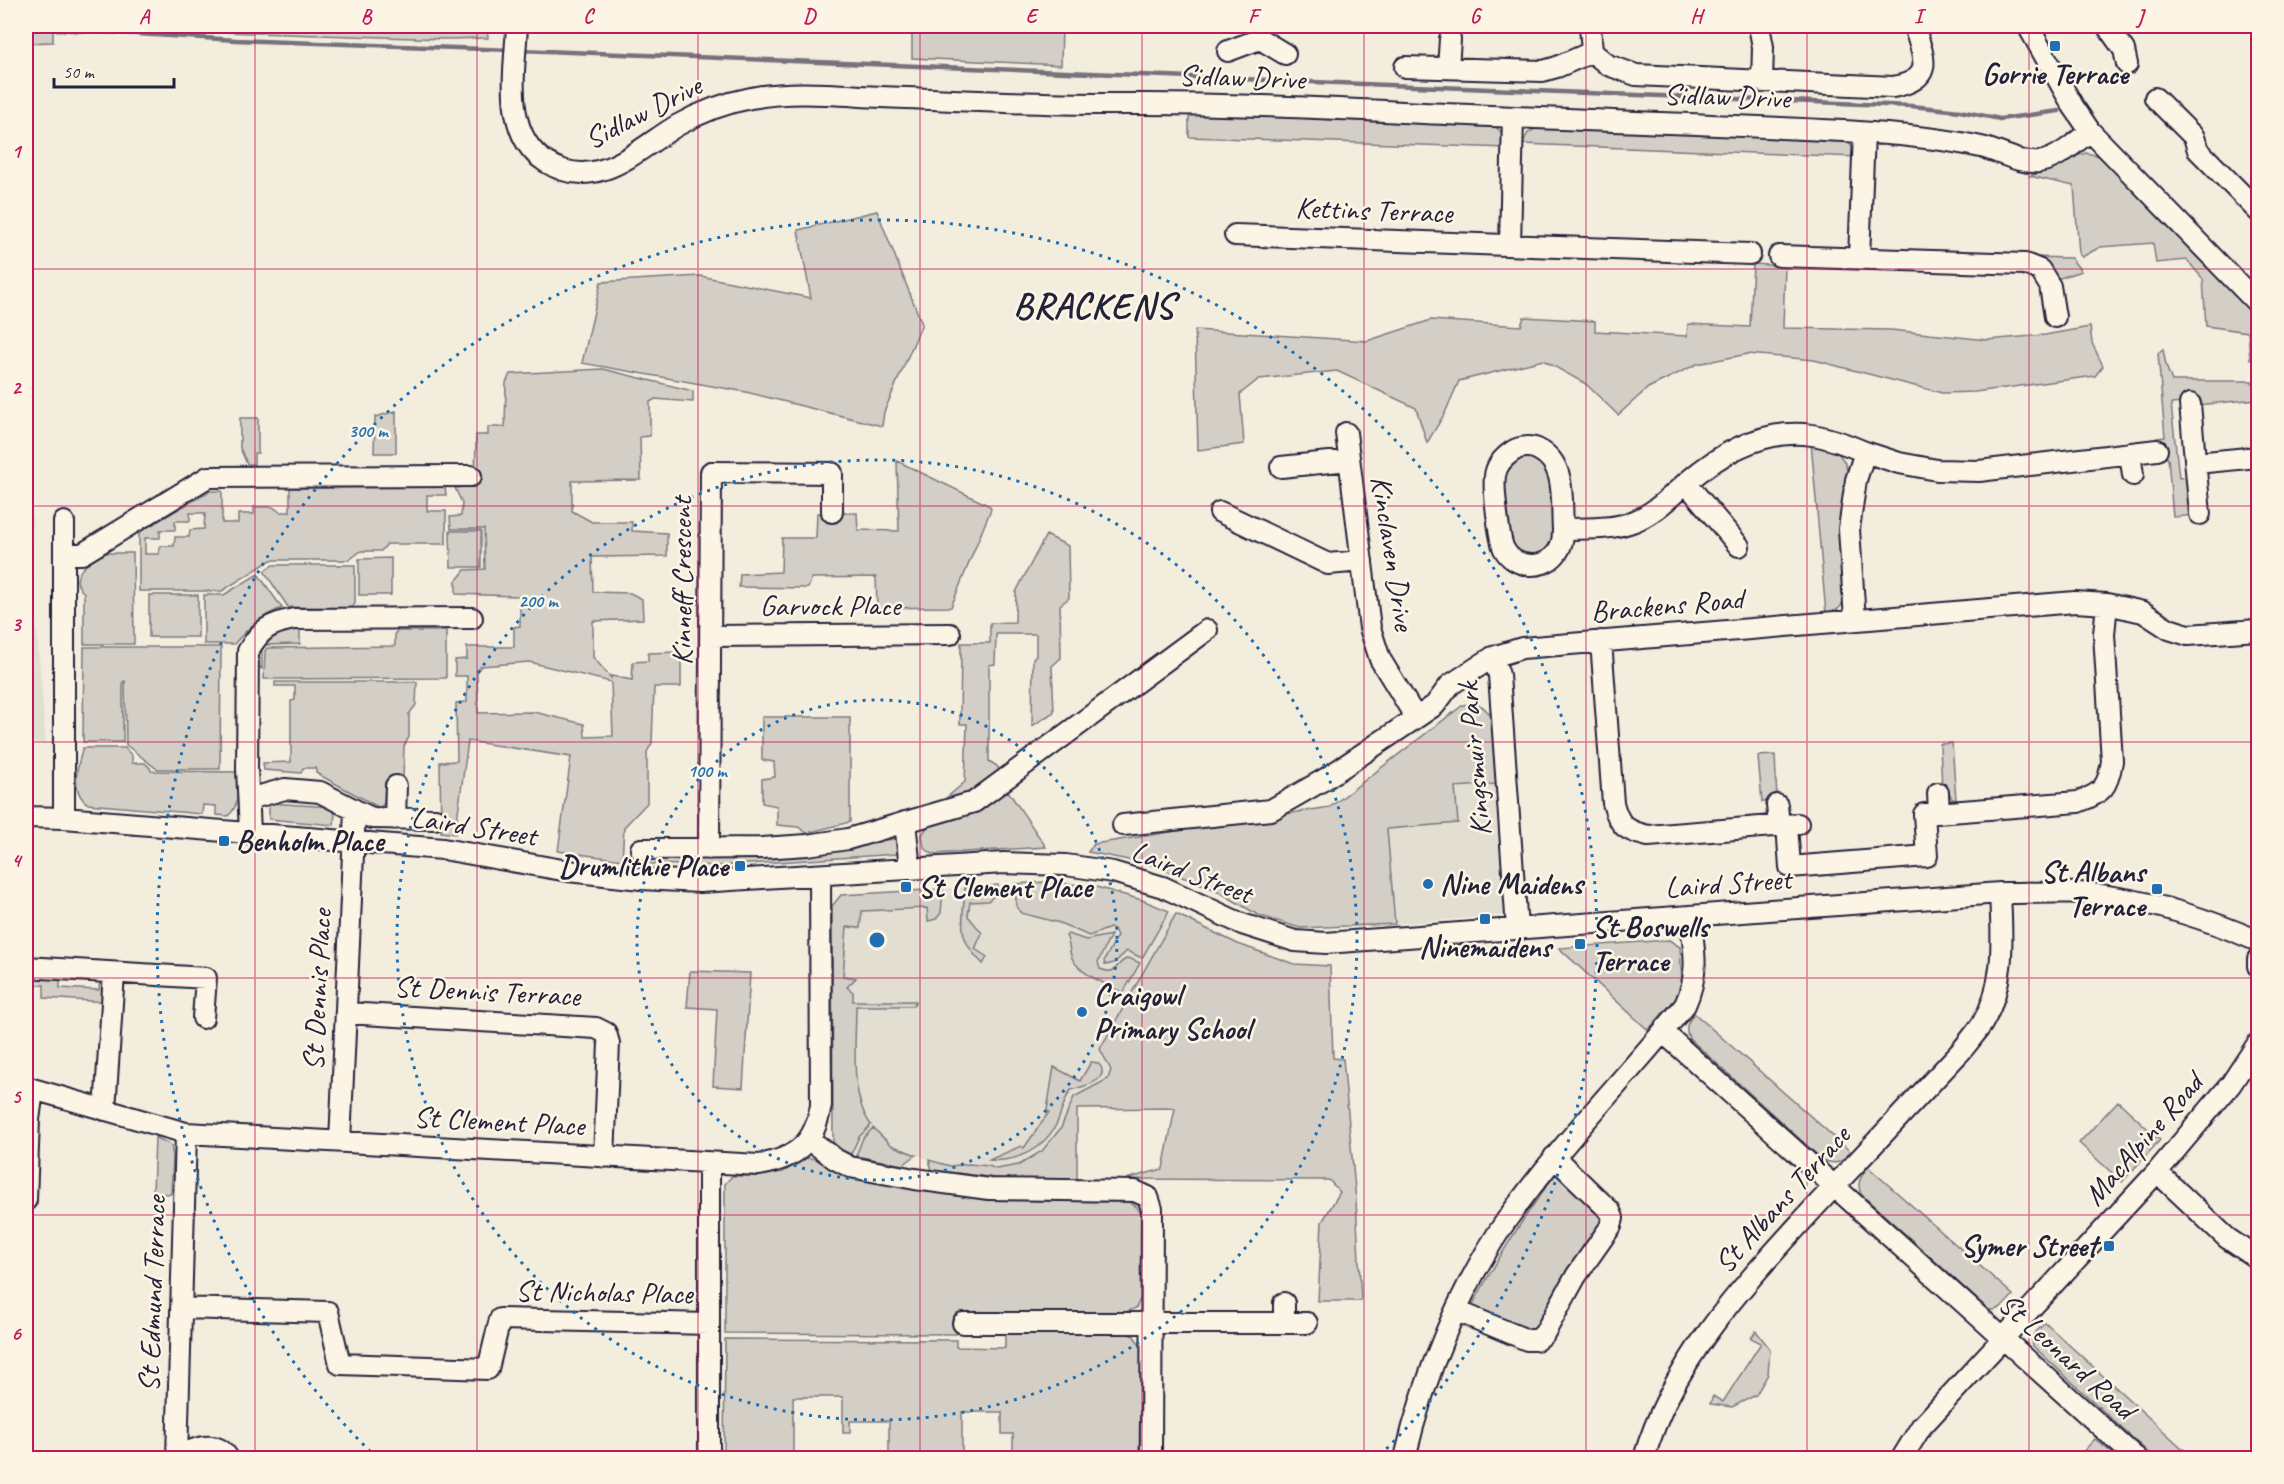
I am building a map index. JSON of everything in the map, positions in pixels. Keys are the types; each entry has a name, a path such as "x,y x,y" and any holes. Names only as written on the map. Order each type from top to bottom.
{"street":[{"path":"1590,26 1592,52 1608,65 1636,75 1893,87 1911,84 1921,74 1924,61 1914,26"},
{"path":"1759,26 1763,47 1762,82"},
{"path":"2028,26 2073,106 2090,131 2259,304"},
{"path":"2107,26 2124,50 2127,64"},
{"name":"Sidlaw Drive","path":"517,31 515,115 529,148 547,163 568,171 587,174 606,170 628,159 676,126 702,113 754,97 799,93 1061,104 1175,104 1864,132 1985,147 2016,159 2036,163 2054,157 2090,131"},
{"path":"1228,51 1260,32 1285,54"},
{"path":"1448,68 1450,39"},
{"path":"1405,66 1543,70 1557,67 1592,52"},
{"path":"2155,98 2194,137 2198,150 2259,211"},
{"path":"1510,245 1513,117"},
{"path":"1859,258 1864,132"},
{"name":"Kettins Terrace","path":"1235,235 1750,254"},
{"path":"1779,256 2025,264 2040,270 2050,286 2055,317"},
{"path":"2190,404 2200,514"},
{"name":"Kinclaven Drive","path":"1346,433 1370,628 1380,659 1416,718"},
{"path":"1563,529 1603,528 1631,523 1651,513 1714,459 1737,447 1762,439 1788,435 1810,435 1830,439 1899,463 1937,470 1979,471 2157,450"},
{"path":"1534,447 1550,456 1559,471 1563,529 1562,543 1555,555 1543,563 1529,566 1515,561 1504,550 1500,536 1495,476 1502,459 1516,449 1534,447"},
{"path":"1855,620 1849,529 1856,480 1865,452"},
{"path":"2130,453 2133,475"},
{"path":"2196,463 2259,457"},
{"name":"Kinclaven Drive","path":"1281,467 1349,460"},
{"name":"Kinneff Crescent","path":"709,849 711,472 832,473 832,512"},
{"path":"64,554 82,554 208,477 471,476"},
{"path":"1686,483 1739,546"},
{"path":"64,522 64,818"},
{"path":"1227,522 1328,564 1362,561"},
{"name":"Brackens Road","path":"1123,825 1271,810 1325,779 1435,705 1450,684 1493,657 1522,648 2075,602 2107,604 2143,612 2169,629 2188,635 2259,630"},
{"path":"1777,805 1788,825 1791,867 1927,856 1924,814 1939,803 2078,802 2097,795 2109,780 2112,761 2104,634 2107,604"},
{"path":"250,832 248,651 258,634 274,623 294,618 472,618"},
{"path":"641,849 807,845 848,839 974,802 1207,630"},
{"name":"Garvock Place","path":"710,636 950,634"},
{"path":"1601,641 1613,803 1617,819 1630,832 1648,836 1788,825"},
{"name":"Kingsmuir Park","path":"1493,657 1499,675 1517,929"},
{"path":"395,819 396,786"},
{"path":"249,799 285,789 320,792 372,818 435,819"},
{"path":"354,840 355,810"},
{"name":"Laird Street","path":"26,817 354,840 443,849 568,871 641,879 700,882 1036,863 1066,865 1113,872 1173,890 1242,924 1294,941 1326,943 2000,893 2113,896 2167,908 2220,925 2259,941"},
{"path":"905,822 910,869"},
{"name":"St Dennis Place","path":"340,1142 354,840"},
{"name":"St Clement Place","path":"29,1089 186,1133 759,1165 778,1162 796,1153 809,1139 818,1124 821,1105 820,875"},
{"name":"St Albans Terrace","path":"1644,1458 1670,1395 1699,1344 1736,1294 1962,1050 1982,1024 1995,996 2001,968 2000,893"},
{"path":"1405,1458 1428,1379 1457,1311 1497,1236 1554,1157 1685,1005 1693,987 1695,969 1690,916"},
{"path":"2259,959 2259,966"},
{"path":"26,967 206,978 203,1018"},
{"path":"105,1110 114,973"},
{"name":"St Dennis Terrace","path":"346,1013 596,1028 606,1033 609,1042 604,1157"},
{"name":"St Leonard Road","path":"1663,1032 2136,1458"},
{"name":"MacAlpine Road","path":"1902,1458 1921,1427 2157,1172 2231,1084 2259,1043"},
{"path":"26,1200 29,1089"},
{"name":"St Edmund Terrace","path":"186,1133 177,1458 199,1447 213,1447 226,1454 228,1458"},
{"path":"809,1139 835,1159 850,1167 915,1179 989,1190 1135,1191 1148,1197 1152,1209 1151,1458"},
{"path":"1457,1311 1527,1340 1537,1340 1544,1334 1576,1276 1611,1226 1613,1218 1611,1211 1554,1157"},
{"path":"709,1162 709,1458"},
{"path":"2157,1172 2227,1238 2259,1259"},
{"path":"1284,1302 1284,1323"},
{"name":"St Nicholas Place","path":"181,1308 328,1312 340,1365 488,1368 500,1318 709,1324"},
{"path":"963,1323 1307,1323"}],"shaded area":[{"path":"26,26 53,26 53,42 26,43"},
{"path":"94,26 468,26 470,32 487,29 488,38 446,39 94,28"},
{"path":"912,26 1062,26 1061,65 912,58"},
{"path":"1189,113 1496,127 1504,135 1508,148 1189,137"},
{"path":"1538,127 1843,139 1853,147 1858,157 1522,144 1528,133"},
{"path":"2086,153 2100,156 2150,204 2258,317 2258,358 2250,359 2248,332 2206,326 2203,279 2187,260 2156,263 2153,243 2100,247 2082,257 2079,254 2074,186 2030,176"},
{"path":"877,211 922,324 884,412 882,426 746,392 582,363 601,282 700,276 811,298 798,230"},
{"path":"2032,257 2071,258 2081,271 2057,279"},
{"path":"1753,264 1785,266 1783,328 1891,330 1987,340 2045,335 2090,327 2092,343 2103,366 2095,376 1975,392 1942,393 1814,360 1748,354 1697,364 1648,388 1618,415 1586,384 1543,360 1459,381 1445,413 1427,443 1416,408 1337,371 1259,379 1240,394 1244,444 1198,450 1195,330 1367,341 1431,320 1521,326 1524,317 1595,321 1595,331 1687,336 1688,324 1750,327"},
{"path":"30,275 33,583 46,744 26,742 26,276"},
{"path":"2163,349 2172,381 2252,381 2257,399 2197,405 2196,402 2171,404 2179,478 2191,477 2196,515 2173,517 2168,458 2158,458 2157,438 2165,437 2158,353"},
{"path":"603,369 693,391 693,402 655,399 650,402 650,436 640,437 641,480 572,481 572,511 592,522 632,522 632,531 667,533 667,556 592,557 593,592 630,593 642,599 643,619 593,621 593,657 611,678 611,676 632,680 633,662 648,661 648,653 681,652 681,687 654,687 652,743 647,752 647,803 624,827 622,860 558,851 571,757 468,741 455,834 441,832 440,762 457,761 456,703 467,702 467,676 455,676 455,660 467,659 467,647 514,647 514,627 520,626 520,596 456,594 456,581 465,570 485,569 484,529 451,529 450,517 461,516 462,503 455,488 475,486 476,435 488,435 488,427 505,427 506,383 510,374","holes":["529,662 611,682 613,736 585,737 584,724 534,712 478,713 477,671 481,666"]},
{"path":"396,411 396,453 374,453 375,417"},
{"path":"240,418 258,418 258,453 254,453 254,464 247,464 240,448"},
{"path":"1811,442 1840,455 1848,473 1843,529 1846,594 1839,608 1826,614"},
{"path":"1531,453 1553,473 1556,541 1543,556 1524,557 1509,545 1501,477 1511,459"},
{"path":"897,461 990,506 991,509 951,607 877,608 876,577 812,578 808,588 739,587 740,574 781,572 782,538 816,538 817,513 857,513 858,530 899,531"},
{"path":"445,487 446,495 427,495 427,511 446,511 446,544 387,544 381,551 361,551 349,560 271,560 222,591 139,591 139,532 210,491 222,491 222,523 238,523 238,514 254,514 254,507 273,507 280,512 290,512 290,488","holes":["190,513 205,513 204,529 190,530 189,537 175,537 174,546 160,546 159,554 145,554 145,538 160,538 160,530 175,530 175,521 190,521"]},
{"path":"450,531 481,531 481,567 451,567"},
{"path":"1046,535 1068,546 1069,598 1060,605 1061,658 1052,666 1054,712 1032,726 1033,658 1036,656 1036,634 996,634 995,664 989,665 989,761 997,766 1002,774 972,795 949,803 944,800 965,782 967,724 960,724 961,643 990,643 990,623 1015,622 1016,592"},
{"path":"106,553 133,553 134,644 84,644 84,593 77,580 87,564"},
{"path":"391,558 391,595 359,595 359,559"},
{"path":"273,565 355,565 355,604 350,608 288,607 264,571"},
{"path":"258,574 282,608 256,623 234,644 204,644 204,595 224,595"},
{"path":"149,595 198,595 198,637 149,637"},
{"path":"293,626 300,632 300,644 265,645 262,650 262,669 254,662 259,646 266,637"},
{"path":"398,631 446,631 446,678 264,679 267,648 395,646 395,633"},
{"path":"84,647 221,647 220,769 157,769 126,745 125,681 123,682 123,742 83,742"},
{"path":"275,682 417,682 416,705 409,714 409,737 404,746 403,781 385,782 384,803 380,808 316,773 316,768 303,768 301,773 264,770 263,763 291,762 291,701 295,700 295,686 275,686"},
{"path":"1474,703 1483,707 1491,715 1496,784 1455,787 1458,823 1387,829 1395,924 1300,928 1258,915 1216,890 1149,864 1088,852 1094,844 1330,807 1463,705"},
{"path":"762,717 850,717 850,822 807,833 798,827 777,825 777,806 762,803 762,779 775,777 774,762 762,760"},
{"path":"1952,743 1956,800 1952,799 1947,788 1942,788 1940,744"},
{"path":"83,748 125,748 132,756 132,763 145,763 151,771 237,772 235,807 228,816 216,815 216,806 203,805 202,814 88,804 79,793 76,778"},
{"path":"1775,755 1777,801 1762,802 1758,756"},
{"path":"1496,784 1507,915 1395,924 1386,829 1458,823 1455,787"},
{"path":"1008,791 1046,847 933,854 924,848 922,835 929,824 970,812"},
{"path":"269,803 331,807 335,812 334,825 269,819"},
{"path":"898,839 901,851 898,854 719,866 649,864 650,857 830,850"},
{"name":"Craigowl Primary School","path":"1046,882 1093,886 1142,900 1238,944 1294,964 1330,966 1176,1108 1077,1109 1077,1180 1004,1179 932,1170 929,1160 917,1155 903,1165 853,1155 842,1150 833,1142 832,906 841,895"},
{"path":"1046,882 1093,886 1142,900 1169,911 1142,958 1127,951 1114,963 1105,965 1104,961 1117,936 1114,929 1110,928 1089,936 1060,923 1021,913 1017,908 1014,884"},
{"path":"998,885 996,894 988,901 970,902 968,916 982,933 975,949 987,957 983,964 968,946 964,937 962,920 965,888"},
{"path":"943,889 941,913 936,919 928,921 927,908 862,911 860,928 847,927 843,976 856,978 847,987 853,992 853,1001 916,1001 913,1006 856,1006 857,1084 859,1099 871,1125 859,1137 851,1154 833,1142 832,906 841,895"},
{"path":"1176,914 1238,944 1294,964 1330,966 1333,1058 1343,1059 1356,1200 1361,1301 1318,1301 1322,1222 1340,1192 1329,1180 1126,1179 1163,1169 1175,1108 1077,1109 1077,1180 1004,1179 932,1170 929,1160 950,1166 969,1164 996,1169 1019,1165 1042,1151 1061,1128 1074,1097 1108,1079 1111,1070 1100,1049"},
{"path":"1068,934 1086,940 1111,935 1098,962 1100,969 1114,970 1121,962 1129,958 1140,963 1123,993 1087,974 1076,964 1070,953 1066,936"},
{"path":"1669,940 1680,947 1682,982 1678,996 1648,1030 1559,948"},
{"path":"690,971 750,973 743,1088 713,1086 717,1009 687,1007"},
{"path":"35,973 60,974 60,988 99,990 100,977 107,985 106,1002 44,998 44,985 35,985 34,997 26,996 26,984 35,984"},
{"path":"1694,1013 1851,1152 1839,1162 1824,1161 1689,1038 1687,1025"},
{"path":"1091,1062 1100,1065 1102,1074 1091,1084 1071,1090 1056,1125 1044,1141 1019,1157 989,1160 1021,1146 1024,1148 1049,1112 1047,1110 1054,1067 1080,1081"},
{"path":"2118,1101 2160,1140 2122,1182 2079,1143"},
{"path":"873,1128 891,1145 916,1155 903,1165 856,1156 863,1138"},
{"path":"155,1137 171,1145 173,1156 171,1194 153,1193"},
{"path":"806,1158 817,1159 846,1177 986,1200 1129,1202 1137,1207 1142,1216 1141,1297 1136,1308 1126,1312 957,1313 956,1334 725,1333 725,1184 732,1176 759,1176 783,1172"},
{"path":"1868,1167 2013,1295 2005,1304 2000,1308 1989,1310 1861,1194 1859,1183"},
{"path":"1558,1171 1608,1217 1534,1333 1471,1308 1512,1237"},
{"path":"2045,1323 2193,1458 2154,1458 2033,1346 2031,1337"},
{"path":"1756,1331 1770,1349 1768,1374 1756,1395 1732,1407 1710,1404 1713,1396 1723,1402 1761,1343 1751,1338"},
{"path":"1005,1333 1125,1333 1134,1336 1141,1347 1139,1458 1023,1458 1023,1452 1013,1452 1013,1434 1002,1434 1002,1412 962,1412 962,1458 878,1458 878,1456 889,1456 889,1421 850,1421 850,1433 843,1433 843,1397 793,1397 793,1458 724,1458 725,1339 956,1340 956,1347 1005,1348"},
{"path":"2095,1439 2118,1458 2077,1458"}],"waterway":[{"path":"56,29 236,40 512,50"},
{"path":"520,50 1911,106 1960,111 2000,119 2059,111"}],"place":[{"name":"Gorrie Terrace","path":"2055,46"},
{"name":"Benholm Place","path":"224,841"},
{"name":"Drumlithie Place","path":"740,866"},
{"name":"Nine Maidens","path":"1428,884"},
{"name":"St Clement Place","path":"906,887"},
{"name":"St Albans Terrace","path":"2157,889"},
{"name":"Ninemaidens","path":"1485,919"},
{"name":"St Boswells Terrace","path":"1580,944"},
{"name":"Craigowl Primary School","path":"1082,1012"},
{"name":"Symer Street","path":"2109,1246"}],"district":[{"name":"BRACKENS","path":"1094,306"}]}
